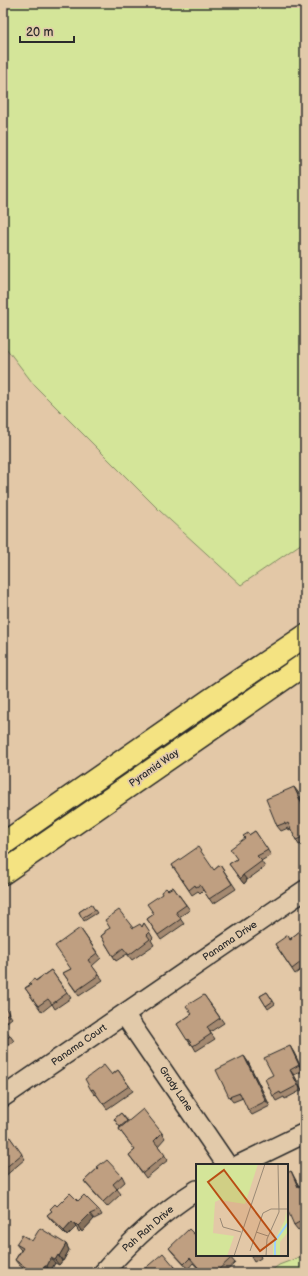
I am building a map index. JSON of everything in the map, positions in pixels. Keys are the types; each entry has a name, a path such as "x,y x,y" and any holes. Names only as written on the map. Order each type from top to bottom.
{"main road":[{"path":"3,844 305,636"},
{"name":"Pyramid Way","path":"3,873 305,664"}],"street":[{"name":"Panama Drive","path":"154,992 305,890"},
{"name":"Panama Court","path":"3,1097 154,992"},
{"name":"Grady Lane","path":"124,1014 227,1164"},
{"path":"241,1164 305,1133"},
{"name":"Pah Rah Drive","path":"103,1273 117,1256 152,1223 196,1191"}],"green space":[{"path":"3,3 305,3 305,541 241,585 160,511 35,386 3,344"},
{"path":"305,1255 305,1273 268,1273 279,1265"}],"building":[{"path":"294,787 305,811 305,836 296,840 288,823 277,826 266,799"},
{"path":"255,831 268,850 257,856 262,861 240,879 229,864 237,859 230,849 245,838 243,836 248,833 249,835"},
{"path":"198,847 214,870 220,865 232,884 209,899 200,885 196,887 195,885 189,890 172,865"},
{"path":"173,887 186,905 176,912 181,919 158,935 147,919 154,914 147,904 162,894 161,892 166,888 168,890"},
{"path":"91,904 95,910 82,918 79,912"},
{"path":"119,910 133,928 140,924 142,927 144,923 150,932 147,935 150,939 129,955 123,948 113,956 101,936 110,928 105,920"},
{"path":"305,927 305,959 292,969 275,944 288,935 290,940 292,939 291,938"},
{"path":"80,928 97,953 88,960 99,975 76,991 63,973 71,969 55,946"},
{"path":"51,970 67,993 52,1004 48,999 38,1006 25,988 31,985 29,983 34,979 36,981"},
{"path":"267,992 273,1001 266,1006 260,996"},
{"path":"204,995 220,1018 207,1027 211,1034 193,1046 188,1039 187,1040 177,1024 192,1014 186,1006"},
{"path":"3,1005 9,1013 3,1017"},
{"path":"3,1026 10,1036 3,1041"},
{"path":"305,1027 305,1035 302,1029"},
{"path":"290,1046 299,1065 290,1070 298,1085 281,1094 280,1092 273,1096 265,1079 273,1075 264,1058"},
{"path":"244,1056 266,1101 248,1110 240,1093 229,1097 216,1070"},
{"path":"104,1065 112,1075 118,1070 129,1086 103,1104 93,1089 91,1090 85,1079"},
{"path":"143,1109 162,1133 154,1141 165,1155 143,1173 129,1155 135,1150 119,1129"},
{"path":"121,1113 127,1121 120,1127 114,1119"},
{"path":"4,1129 22,1154 3,1170 3,1130"},
{"path":"107,1160 122,1176 113,1184 117,1189 103,1202 84,1181 98,1168 96,1167"},
{"path":"291,1171 298,1187 302,1185 303,1187 305,1186 305,1219 294,1225 288,1211 288,1172"},
{"path":"70,1193 78,1201 84,1195 99,1210 90,1214 78,1226 72,1222 64,1231 47,1215 52,1211 50,1209 55,1204 57,1206"},
{"path":"40,1228 66,1244 55,1260 51,1258 47,1266 45,1266 40,1273 34,1273 15,1260 23,1248 16,1244 22,1235 32,1241"},
{"path":"189,1229 196,1236 196,1256 230,1256 231,1258 215,1273 203,1273 190,1258 184,1264 169,1248"},
{"path":"163,1253 175,1267 173,1269 176,1273 144,1273 142,1271"}]}
